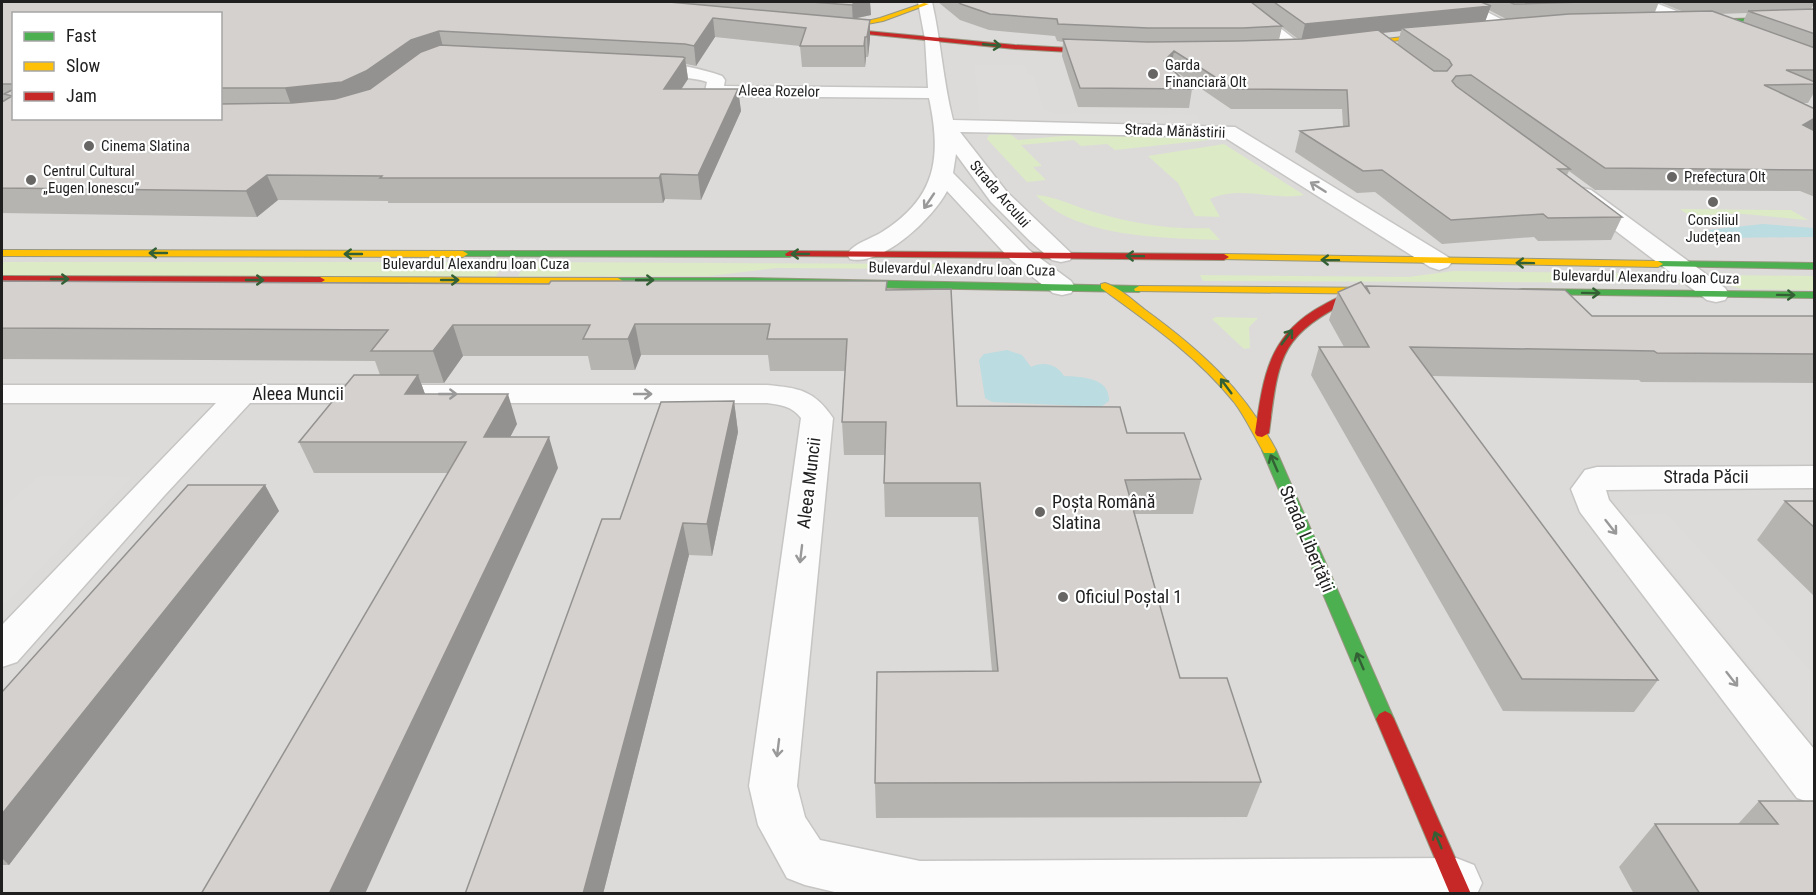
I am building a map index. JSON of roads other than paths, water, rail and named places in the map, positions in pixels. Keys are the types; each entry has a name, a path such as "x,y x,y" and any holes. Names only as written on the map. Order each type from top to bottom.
{"main road":[{"path":"925,3 881,20 813,27 1047,49 1116,52"},
{"path":"1656,22 1815,19"},
{"path":"1482,30 1527,26"},
{"path":"1329,46 1459,32"},
{"path":"1275,50 1304,48"},
{"name":"Bulevardul Alexandru Ioan Cuza","path":"2,253 1061,255 1815,266"},
{"name":"Strada Libertății","path":"1061,255 1176,337 1221,378 1262,433 1459,888"},
{"name":"Bulevardul Alexandru Ioan Cuza","path":"2,279 751,281 1108,289 1399,291"},
{"path":"1262,433 1270,379 1281,342 1299,322 1318,309 1364,291"},
{"name":"Bulevardul Alexandru Ioan Cuza","path":"1505,292 1815,295"}],"street":[{"path":"1239,2 1304,48"},
{"path":"1458,2 1509,27"},
{"path":"1642,2 1748,37"},
{"name":"Strada Arcului","path":"859,254 888,241 908,225 928,205 943,175 945,126 936,93 933,39 925,3"},
{"path":"1378,41 1400,57"},
{"name":"Aleea Rozelor","path":"629,69 698,73 716,80 714,91 936,93"},
{"name":"Strada Arcului","path":"945,126 999,197 1038,236 1061,255"},
{"name":"Strada Mănăstirii","path":"945,126 1228,131 1439,262"},
{"name":"Strada Arcului","path":"943,175 1020,255 1062,287"},
{"path":"1567,183 1716,294"},
{"name":"Aleea Muncii","path":"2,394 767,394 793,397 810,406 817,418 773,786 783,825 805,861 920,890 1459,888"},
{"name":"Aleea Muncii","path":"2,651 242,394"},
{"name":"Strada Păcii","path":"1815,477 1597,478 1588,489 1593,504 1815,783"}],"water":[{"path":"1763,224 1814,228 1814,237 1720,238 1708,230"},
{"path":"1007,350 1022,355 1031,367 1040,364 1054,366 1064,376 1086,378 1100,383 1108,393 1109,401 1101,407 992,402 985,398 979,360 984,354"}],"place":[{"name":"Garda Financiară Olt","path":"1153,74"},
{"name":"Cinema Slatina","path":"89,146"},
{"name":"Prefectura Olt","path":"1672,177"},
{"name":"Centrul Cultural „Eugen Ionescu”","path":"31,180"},
{"name":"Consiliul Județean","path":"1713,202"},
{"name":"Poșta Română Slatina","path":"1040,512"},
{"name":"Oficiul Poștal 1","path":"1063,597"}]}
